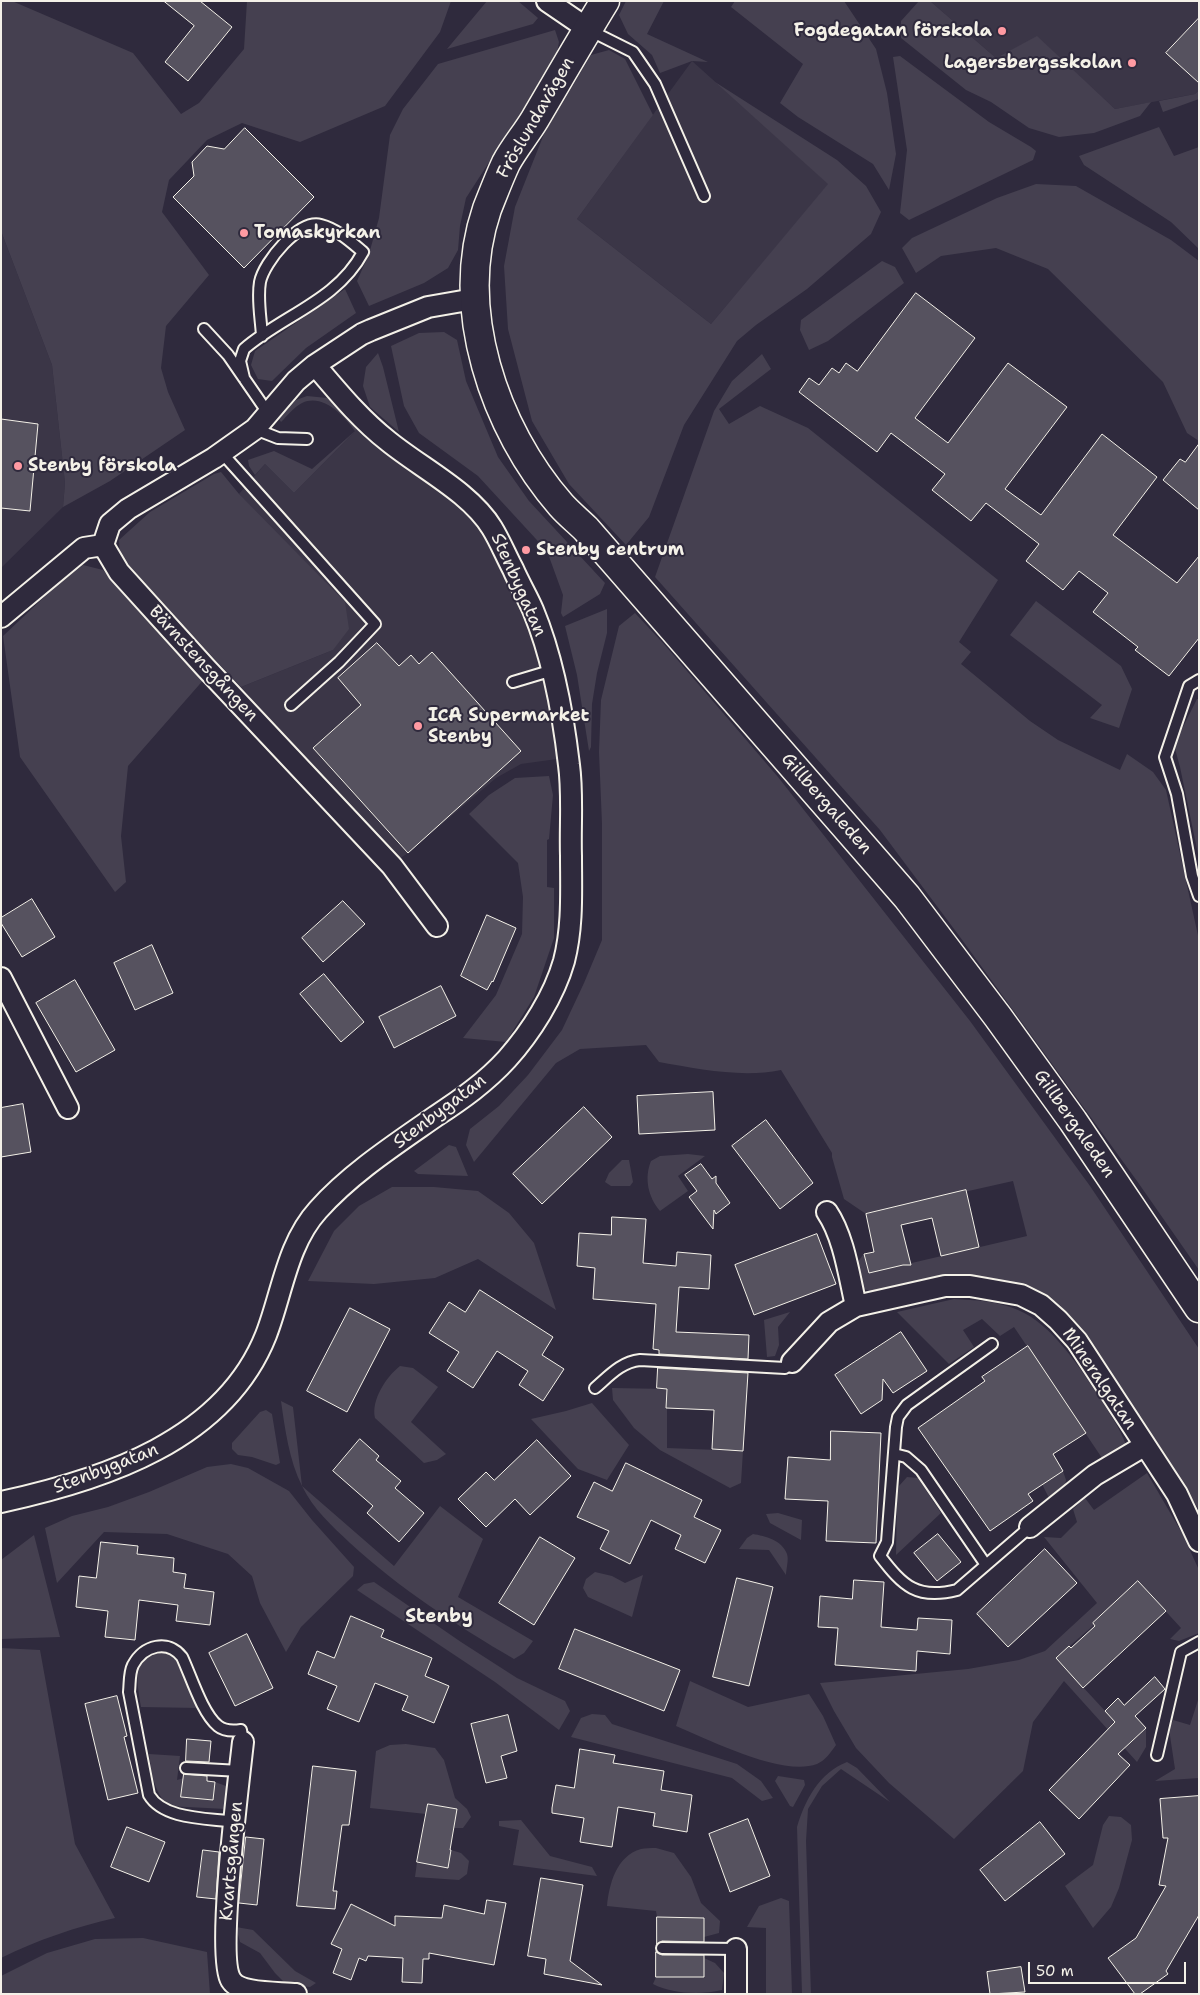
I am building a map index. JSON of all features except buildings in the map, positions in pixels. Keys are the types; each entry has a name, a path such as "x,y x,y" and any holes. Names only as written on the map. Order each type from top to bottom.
{"main road":[{"name":"Fröslundavägen","path":"474,299 476,257 487,210 506,163 529,128 604,1"},
{"name":"Gillbergaleden","path":"474,299 480,340 489,377 514,434 528,460 545,484 562,506 586,529 907,896 1073,1121 1199,1308"}],"street":[{"path":"547,1 588,29"},
{"path":"1,617 84,548 103,545 110,524 128,510 222,453 255,429 296,381 315,365 371,330 428,307 474,299"},
{"name":"Stenbygatan","path":"1,1502 64,1488 118,1468 164,1447 200,1421 226,1397 253,1364 274,1316 298,1239 316,1212 353,1176 473,1091 508,1058 537,1019 563,964 571,925 570,768 553,670 534,611 492,526 466,498 388,442 359,417 315,365"},
{"name":"Bärnstensgången","path":"103,545 119,572 205,667 392,866 437,926"},
{"path":"1,978 68,1108"},
{"path":"828,1212 845,1257 856,1306"},
{"name":"Mineralgatan","path":"792,1362 829,1322 856,1306 945,1286 970,1286 1021,1295 1041,1305 1077,1341 1177,1494 1199,1541"},
{"path":"1030,1527 1095,1475 1144,1446"},
{"name":"Kvartsgången","path":"243,1742 225,1948 226,1967 231,1980 244,1990 296,1994"},
{"path":"736,1949 736,1994"}],"lane":[{"path":"588,29 633,52 655,84 704,196"},
{"path":"244,378 240,361 242,353 248,345 262,336 331,291 351,272 363,252 340,234 320,224 304,228 284,242 260,281 262,336"},
{"path":"204,328 228,355 268,413"},
{"path":"255,429 278,438 306,439"},
{"path":"222,453 375,624 339,662 291,705"},
{"path":"513,682 553,670"},
{"path":"1199,680 1189,686 1165,757 1177,794 1192,876 1199,896"},
{"path":"992,1344 907,1405 898,1417 887,1542 880,1556 898,1579 913,1589 945,1593 957,1590 1030,1527"},
{"path":"595,1388 630,1361 785,1368 792,1362"},
{"path":"894,1454 906,1457 921,1470 986,1565"},
{"path":"1158,1755 1181,1652 1199,1642"},
{"path":"235,1822 170,1813 159,1808 149,1795 130,1692 130,1676 133,1665 142,1653 160,1645 171,1647 178,1651 206,1711 213,1721 226,1729 241,1730 243,1742"},
{"path":"186,1768 240,1772"},
{"path":"662,1948 736,1949"}],"shaded area":[{"path":"1,1 12,1 133,53 181,114 199,103 244,49 247,1 451,1 440,32 385,106 300,142 242,123 207,140 169,180 162,212 209,275 166,326 161,368 168,392 185,430 110,481 63,507 65,483 52,365 1,231"},
{"path":"487,1 518,1 538,18 533,24 447,49"},
{"path":"626,1 664,1 647,34 708,62 692,61 660,73 652,55 628,34 619,15"},
{"path":"735,1 844,1 876,49 887,93 896,154 889,190 873,164 798,117 780,103 803,64 731,7"},
{"path":"919,1 930,1 996,58 1037,36 1115,109 1151,102 1140,116 1094,133 1059,137 1029,128 991,102 966,90 901,38 901,21"},
{"name":"Lagersbergsskolan","path":"930,1 1199,1 1199,90 1195,94 1115,109 1037,37 996,58"},
{"path":"555,30 559,42 556,58 466,198 460,226 458,250 448,268 424,283 369,306 357,281 369,254 379,218 390,135 403,109 438,64"},
{"path":"609,50 625,59 653,115 577,219 711,324 828,184 715,82 837,160 866,186 881,212 871,234 807,289 756,325 737,341 684,425 649,517 626,545 569,484 532,421 508,329 504,266 515,207 544,134 591,55"},
{"path":"900,56 989,122 1031,147 1036,151 1033,160 909,220 900,213 907,150 893,57"},
{"path":"692,61 829,184 711,324 577,219"},
{"path":"1199,90 1199,99 1163,112 1159,101 1195,94"},
{"path":"1159,127 1174,156 1199,147 1199,249 1171,222 1084,165 1079,156"},
{"path":"1036,184 1076,186 1171,240 1199,261 1199,441 1187,433 1163,382 1048,269 996,248 941,256 916,273 902,248 912,238 997,198"},
{"path":"1,231 52,365 65,483 63,507 1,568"},
{"path":"882,261 895,267 904,283 828,341 809,350 800,330 801,320"},
{"path":"345,289 356,313 306,348 272,381 258,379 251,365 255,351"},
{"path":"444,332 457,340 466,381 498,457 529,501 605,583 600,594 563,617 561,613 563,595 547,551 478,476 419,433 404,406 391,346 419,333"},
{"path":"378,353 399,432 370,407 363,386 366,367"},
{"path":"762,354 771,369 719,409 729,424 760,406 808,428 998,580 959,642 971,652 961,664 1030,721 1058,740 1120,770 1127,754 1153,772 1166,790 1199,940 1199,1270 1137,1181 880,830 655,577 714,411 732,381"},
{"path":"307,396 327,398 360,426 294,493 265,464 255,475 249,466 248,460 274,451 312,469 355,431 339,413 318,401 302,403 293,409 281,422 279,419 296,400"},
{"path":"360,426 441,485 486,532 524,607 547,694 557,759 521,764 496,778 408,853 396,861 241,687 333,650 239,494 265,464 294,493"},
{"path":"221,472 239,494 345,602 349,629 333,650 241,687 120,559 119,540 150,512 214,474"},
{"path":"83,565 103,570 206,677 128,766 121,836 126,882 115,892 20,757 3,636 57,585"},
{"path":"1036,601 1121,666 1132,689 1119,728 1090,718 1102,705 1010,635"},
{"path":"607,609 607,633 597,673 592,704 591,747 589,751 577,675 565,626"},
{"path":"635,613 778,777 970,1021 1090,1186 1199,1349 1199,1510 1100,1355 1060,1307 1025,1285 987,1277 946,1275 875,1292 863,1289 858,1279 856,1267 864,1254 869,1273 1027,1236 1013,1181 866,1214 844,1199 832,1153 781,1070 736,1073 704,1070 659,1062 646,1045 580,1049 556,1063 474,1162 466,1145 470,1129 499,1106 528,1075 562,1030 602,940 602,824 599,752 601,700 619,626"},
{"path":"1197,699 1199,699 1199,859 1174,745"},
{"path":"549,776 553,795 549,839 547,840 547,887 554,888 554,938 534,997 506,1042 463,1038 496,995 522,934 523,897 518,863 469,814 489,795 515,778"},
{"path":"449,1145 456,1147 468,1176 418,1174 414,1171"},
{"path":"688,1154 705,1156 678,1176 688,1191 660,1211 648,1187 651,1161 660,1156"},
{"path":"622,1160 629,1160 633,1182 630,1186 611,1186 605,1182 609,1173"},
{"path":"392,1187 434,1187 478,1191 509,1213 534,1243 556,1310 478,1259 435,1278 374,1284 308,1281 334,1231 359,1206"},
{"path":"954,1299 986,1301 1010,1307 1030,1317 1054,1336 1084,1374 1118,1427 1126,1445 1119,1455 1104,1461 1014,1327 1000,1336 982,1319 963,1330 974,1347 949,1364 897,1312"},
{"path":"790,1312 778,1327 779,1345 775,1356 767,1357 764,1320"},
{"path":"400,1366 413,1368 438,1387 411,1422 446,1454 437,1460 424,1463 375,1418 374,1411 377,1397 390,1376"},
{"path":"612,1388 667,1389 667,1448 743,1451 741,1483 730,1488 660,1450 634,1428 613,1400"},
{"path":"281,1401 293,1407 302,1486 291,1455"},
{"path":"592,1403 629,1445 607,1480 578,1469 531,1419"},
{"path":"266,1410 272,1414 280,1463 276,1465 252,1457 238,1455 232,1449 232,1443 260,1412"},
{"path":"231,1464 248,1468 289,1491 354,1567 353,1576 301,1627 286,1652 260,1603 252,1576 228,1554 167,1534 104,1532 57,1583 45,1528 72,1516 108,1507 149,1492 207,1467"},
{"path":"1063,1471 1066,1480 1064,1491 1050,1500 1036,1472 1049,1480"},
{"path":"1147,1473 1182,1533 1199,1570 1199,1633 1179,1641 1170,1639 1181,1628 1138,1581 1110,1611 1056,1658 1132,1740 1146,1728 1146,1747 1137,1762 1064,1681 1033,1722 1023,1771 954,1839 889,1783 856,1748 820,1683 968,1669 1019,1660 1045,1651 1097,1603 1044,1537 1061,1538 1077,1522 1073,1509 1085,1498 1094,1510"},
{"path":"907,1477 918,1478 941,1513 896,1555 897,1498 899,1486"},
{"path":"302,1486 394,1566 440,1506 483,1539 458,1597 533,1641 524,1653 514,1659 450,1619 389,1576 350,1543 317,1510"},
{"path":"778,1513 802,1520 801,1540 770,1523 766,1514"},
{"path":"753,1534 773,1540 785,1549 788,1559 786,1575 769,1550 739,1549 747,1538"},
{"path":"34,1535 60,1637 1,1639 1,1560"},
{"path":"595,1572 612,1576 625,1583 643,1575 632,1617 588,1597 583,1588 586,1579"},
{"path":"374,1582 517,1678 565,1701 570,1711 559,1730 495,1682 357,1590 364,1584"},
{"path":"1,1648 40,1650 75,1844 115,1918 57,1935 1,1958"},
{"path":"165,1652 175,1659 199,1708 141,1707 138,1672 141,1665 146,1659"},
{"path":"690,1681 748,1707 809,1694 823,1716 836,1745 817,1764 802,1767 785,1766 726,1748 676,1726"},
{"path":"1199,1697 1199,1778 1155,1781 1175,1769 1169,1729 1173,1720 1190,1725"},
{"path":"592,1714 605,1715 612,1724 737,1764 761,1781 773,1798 762,1801 732,1778 571,1737 581,1718"},
{"path":"406,1744 435,1748 444,1760 455,1798 467,1809 471,1817 463,1828 454,1828 457,1809 428,1804 426,1814 370,1808 376,1751 390,1745"},
{"path":"149,1754 180,1756 177,1780 184,1778 182,1797 212,1800 215,1782 226,1786 230,1793 226,1809 168,1806 156,1788"},
{"path":"847,1762 857,1768 890,1802 841,1769 822,1786 808,1809 806,1841 811,1994 802,1994 797,1827 804,1807 814,1789 828,1773"},
{"path":"778,1776 804,1780 805,1785 793,1807 790,1806 775,1781"},
{"path":"1109,1816 1121,1817 1131,1825 1132,1840 1119,1888 1111,1907 1093,1928 1065,1886 1093,1865 1103,1825"},
{"path":"521,1820 550,1856 592,1867 597,1876 513,1865 519,1830 499,1826 499,1821"},
{"path":"656,1848 674,1853 691,1877 701,1903 720,1921 719,1933 704,1937 704,1918 657,1917 656,1911 607,1906 615,1872 625,1858 643,1849"},
{"path":"451,1850 461,1853 469,1861 467,1874 459,1880 415,1877 417,1862 448,1868"},
{"path":"781,1898 789,1901 792,1994 766,1994 766,1928 747,1927 759,1906"},
{"path":"236,1927 253,1930 295,1971 316,1983 310,1987 286,1984 260,1953 240,1942"},
{"path":"143,1938 207,1952 210,1994 1,1994 1,1976 47,1953 95,1939"},
{"path":"704,1958 715,1963 724,1973 722,1990 705,1993 687,1993 669,1990 653,1984 656,1977 704,1977"}],"place":[{"name":"Fogdegatan förskola","path":"1002,31"},
{"name":"Lagersbergsskolan","path":"1132,63"},
{"name":"Tomaskyrkan","path":"244,233"},
{"name":"Stenby förskola","path":"18,466"},
{"name":"Stenby centrum","path":"526,550"},
{"name":"ICA Supermarket Stenby","path":"418,726"}],"district":[{"name":"Stenby","path":"439,1617"}]}
